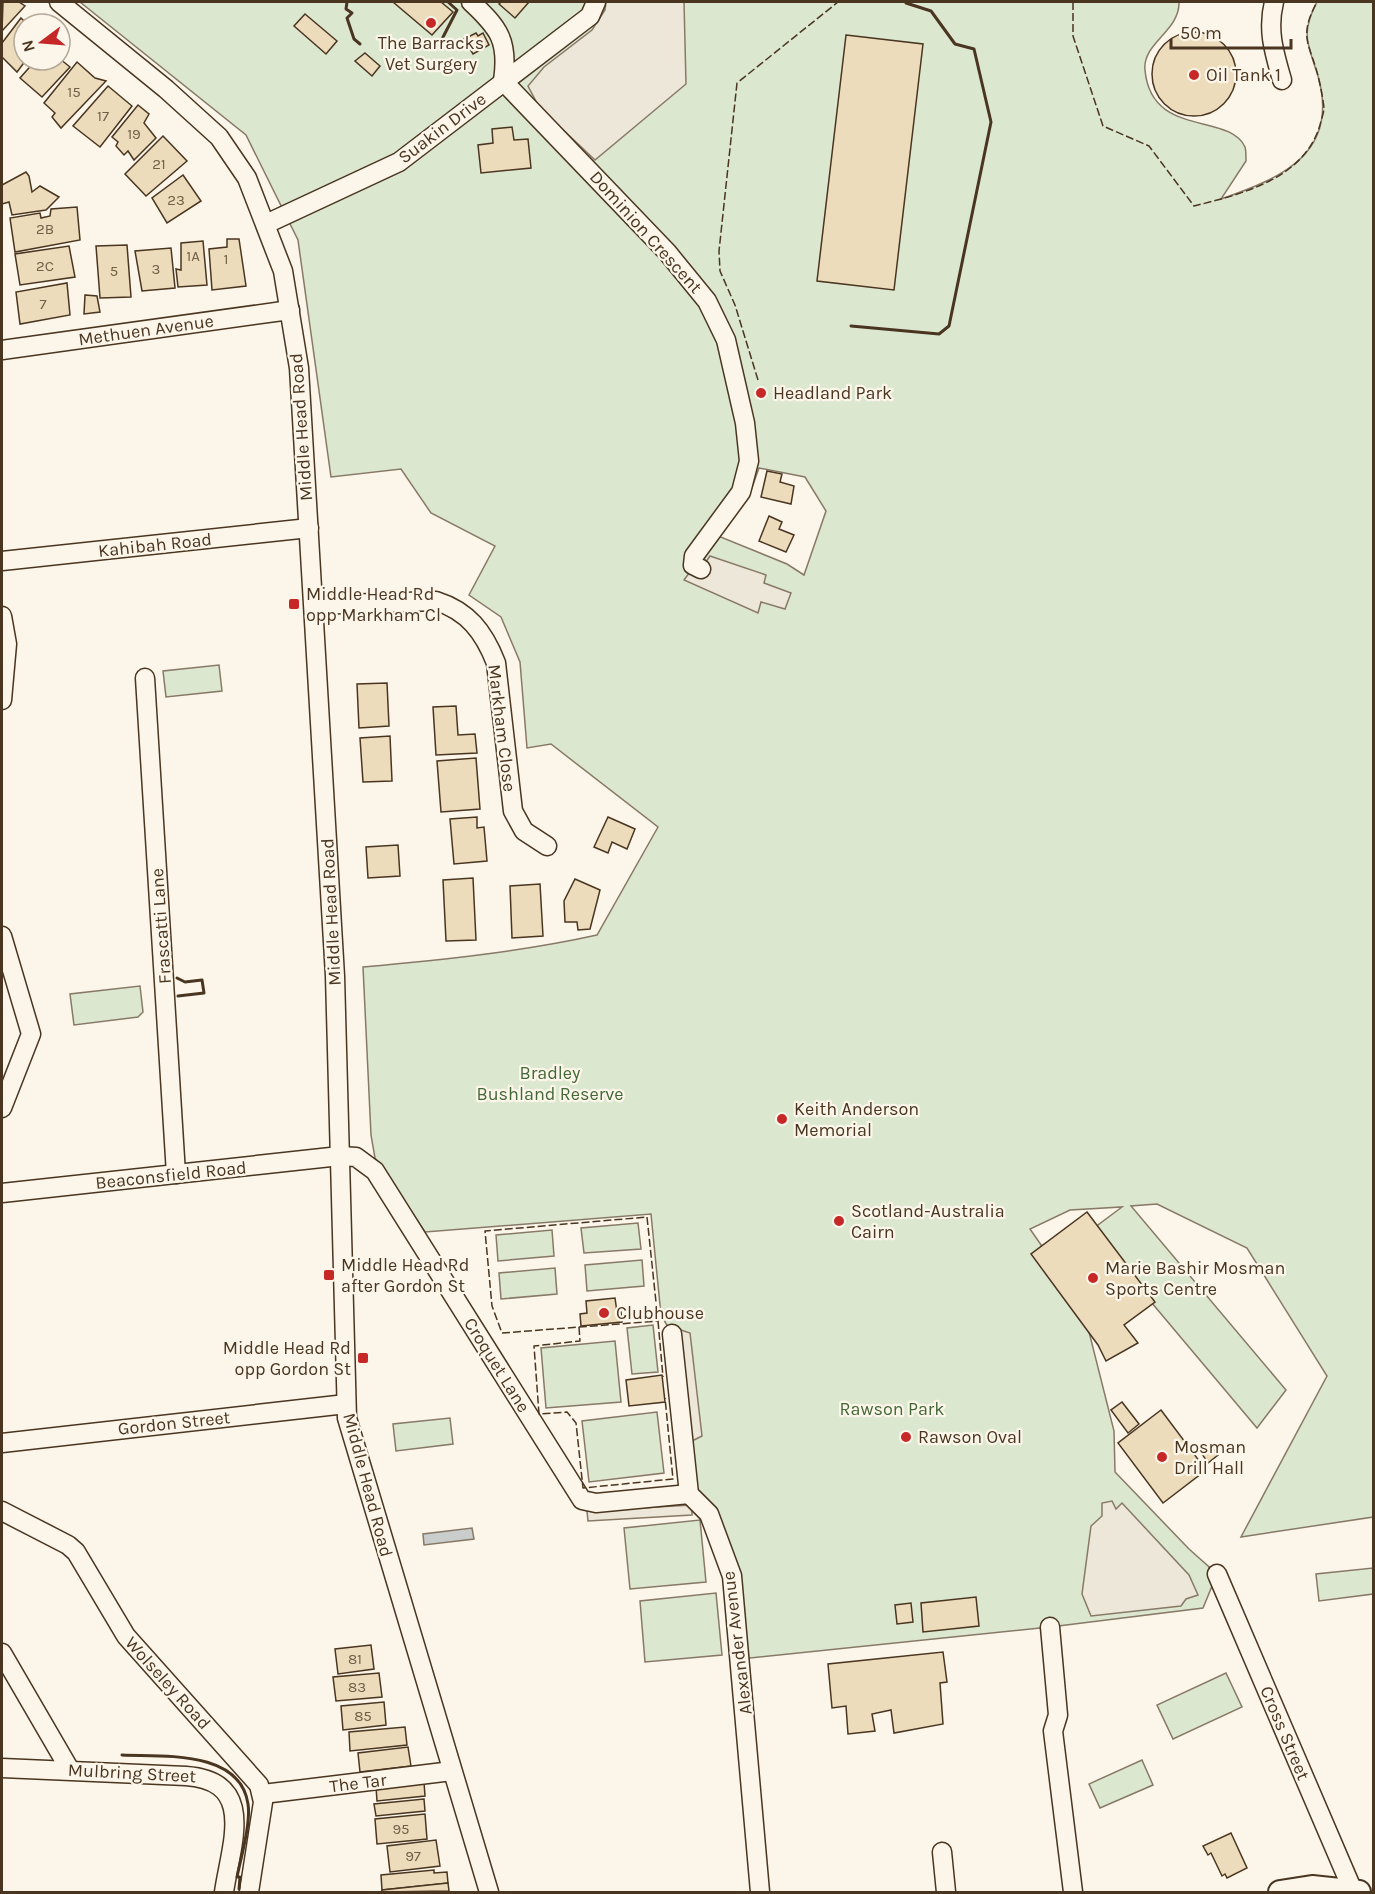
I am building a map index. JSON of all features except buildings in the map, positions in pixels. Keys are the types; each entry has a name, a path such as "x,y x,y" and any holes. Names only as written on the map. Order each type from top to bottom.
{"main road":[{"path":"1280,1893 1312,1887 1356,1892"}],"street":[{"name":"Middle Head Road","path":"59,2 166,89 219,138 247,178 283,272 298,368 335,976 346,1404 350,1434 489,1893"},
{"path":"471,2 486,15 501,36 505,49 503,81"},
{"name":"Suakin Drive","path":"266,224 399,162 590,16 596,2"},
{"path":"1274,2 1270,18 1270,37 1282,80"},
{"name":"Dominion Crescent","path":"503,81 667,252 707,301 726,340 745,423 749,461 741,492 694,556 693,565 701,569"},
{"name":"Methuen Avenue","path":"2,350 290,310"},
{"name":"Kahibah Road","path":"2,561 309,528"},
{"name":"Markham Close","path":"314,605 436,601 454,607 473,622 487,640 496,663 513,811 524,831 547,846"},
{"path":"2,616 7,644 2,700"},
{"name":"Frascatti Lane","path":"145,678 176,1174"},
{"path":"2,936 31,1034 2,1108"},
{"name":"Beaconsfield Road","path":"2,1193 340,1156"},
{"name":"Croquet Lane","path":"340,1156 356,1157 375,1171 582,1500 596,1503 689,1494"},
{"path":"672,1334 689,1494"},
{"name":"Gordon Street","path":"2,1443 346,1404"},
{"name":"Alexander Avenue","path":"689,1494 709,1514 732,1576 760,1893"},
{"name":"Wolseley Road","path":"2,1511 69,1545 76,1552 126,1636 243,1766 263,1794"},
{"name":"Cross Street","path":"1217,1574 1356,1892"},
{"path":"1050,1627 1058,1715 1053,1731 1073,1893"},
{"path":"2,1653 70,1770"},
{"name":"Mulbring Street","path":"2,1768 206,1777 225,1789 235,1808 224,1893"},
{"name":"The Tar","path":"263,1794 452,1771"},
{"path":"249,1893 263,1794"},
{"path":"942,1852 946,1893"}],"green space":[{"path":"80,2 1179,2 1174,21 1149,52 1145,70 1150,91 1161,106 1175,115 1236,136 1245,147 1246,161 1221,199 1265,182 1284,171 1301,158 1313,143 1321,125 1323,103 1307,31 1317,2 1373,2 1373,1517 1241,1537 1327,1376 1247,1248 1157,1204 1131,1206 1286,1390 1257,1428 1146,1296 1094,1228 1122,1207 1070,1210 1030,1229 1082,1304 1114,1431 1115,1472 1189,1549 1217,1574 1203,1608 1050,1627 741,1659 732,1576 689,1494 672,1334 661,1315 651,1214 425,1232 375,1158 371,1135 363,967 510,951 597,935 658,827 551,744 527,748 520,662 501,617 469,595 495,546 431,513 401,469 331,477 298,240 246,135","holes":["759,468 805,477 826,511 804,575 787,564 718,536 749,496"]},
{"path":"219,665 222,691 166,697 163,671"},
{"path":"140,986 143,1012 138,1017 74,1025 70,994"},
{"path":"638,1223 641,1249 584,1253 581,1228"},
{"path":"552,1230 554,1256 498,1261 496,1235"},
{"path":"642,1260 644,1286 587,1291 585,1265"},
{"path":"555,1268 557,1294 501,1299 499,1273"},
{"path":"653,1325 658,1372 632,1374 627,1328"},
{"path":"615,1341 621,1402 546,1408 541,1348"},
{"path":"657,1412 664,1473 589,1482 582,1421"},
{"path":"450,1418 453,1444 396,1451 393,1424"},
{"path":"700,1520 706,1582 630,1589 624,1528"},
{"path":"1373,1568 1373,1594 1319,1601 1316,1574"},
{"path":"716,1593 722,1655 645,1662 640,1601"},
{"path":"1226,1673 1242,1707 1173,1739 1157,1705"},
{"path":"1142,1760 1153,1785 1100,1808 1089,1784"}],"shaded area":[{"path":"606,2 684,2 686,84 595,160 539,107 528,86 544,67 592,30 605,10"},
{"path":"710,556 766,575 764,583 791,593 785,609 761,602 758,613 684,580 692,569 701,569"},
{"path":"678,1329 690,1333 702,1436 690,1442"},
{"path":"1112,1501 1116,1509 1122,1503 1189,1575 1198,1595 1186,1599 1181,1606 1091,1616 1082,1594 1091,1526 1102,1516 1102,1503"},
{"path":"692,1505 692,1515 588,1521 587,1511"},
{"path":"472,1528 474,1539 424,1545 423,1534"}],"fence":[{"path":"758,380 735,305 720,271 719,251 737,83 838,2"},
{"path":"1073,2 1073,36 1103,126 1149,146 1194,206 1232,196 1269,181 1300,159 1312,143 1324,112 1319,80 1307,33 1311,14 1317,2"},
{"path":"647,1217 658,1321 502,1333 492,1306 485,1231 647,1217"},
{"path":"658,1321 663,1377"},
{"path":"579,1327 580,1341 534,1346 539,1414 567,1412 576,1423 583,1488 673,1479 665,1398"}],"wall":[{"path":"347,2 346,9 352,13 347,18 354,39 360,44"},
{"path":"441,41 457,10 448,2"},
{"path":"851,326 939,334 949,326 991,122 974,49 955,44 931,11 906,3"},
{"path":"177,978 185,982 202,980 204,993 178,996"},
{"path":"122,1755 197,1760 215,1765 230,1773 242,1786 249,1812 237,1877 240,1877 239,1889"}],"place":[{"name":"The Barracks Vet Surgery","path":"431,23"},
{"name":"Oil Tank 1","path":"1194,75"},
{"name":"Headland Park","path":"761,393"},
{"name":"Middle Head Rd opp Markham Cl","path":"294,604"},
{"name":"Keith Anderson Memorial","path":"782,1119"},
{"name":"Scotland-Australia Cairn","path":"839,1221"},
{"name":"Middle Head Rd after Gordon St","path":"329,1275"},
{"name":"Marie Bashir Mosman Sports Centre","path":"1093,1278"},
{"name":"Clubhouse","path":"604,1313"},
{"name":"Middle Head Rd opp Gordon St","path":"363,1358"},
{"name":"Rawson Oval","path":"906,1437"},
{"name":"Mosman Drill Hall","path":"1162,1457"}],"park label":[{"name":"Bradley Bushland Reserve","path":"550,1083"},
{"name":"Rawson Park","path":"892,1409"}]}
